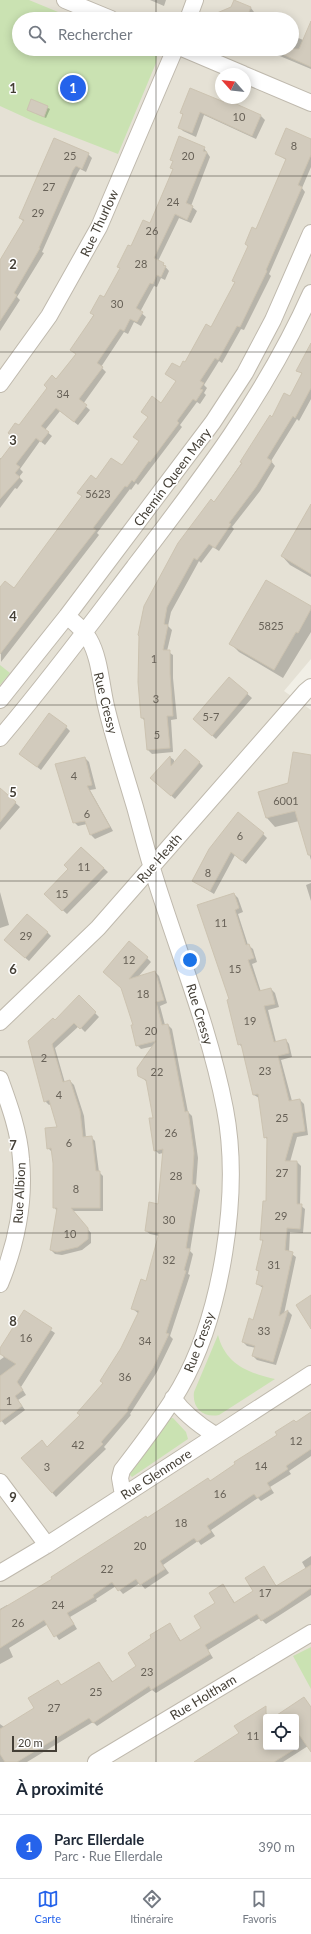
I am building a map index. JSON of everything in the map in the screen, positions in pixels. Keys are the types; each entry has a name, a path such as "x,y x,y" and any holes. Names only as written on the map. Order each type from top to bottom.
{"street":[{"path":"65,0 94,12"},
{"path":"191,12 195,0"},
{"name":"Rue Thurlow","path":"0,384 49,316 92,240 172,56"},
{"path":"201,56 230,68"},
{"path":"251,77 311,103"},
{"name":"Chemin Queen Mary","path":"0,700 67,616 188,458 225,404 245,373 273,320 311,233"},
{"name":"Chemin Queen Mary","path":"0,738 84,633 203,476 238,426 272,372 311,293"},
{"name":"Rue Cressy","path":"67,616 84,633 92,646 106,708 152,866 206,1032 226,1110 230,1154 228,1219 212,1308 191,1365 173,1398 122,1470 120,1478 123,1495"},
{"name":"Rue Heath","path":"0,1022 98,928 311,687"},
{"name":"Rue Albion","path":"0,1079 16,1131 21,1158 22,1181 20,1209 16,1233 9,1261 0,1284"},
{"name":"Rue Glenmore","path":"0,1573 47,1545 311,1374"},
{"path":"173,1398 199,1426 215,1435"},
{"path":"0,1482 47,1545"},
{"name":"Rue Holtham","path":"96,1762 311,1633"}],"shaded area":[{"path":"0,0 311,0 311,659 284,691 311,710 311,1762 0,1762"}],"green space":[{"path":"0,0 29,0 58,12 12,12 12,56 157,56 156,63 118,154 33,121 0,106"},
{"path":"0,665 10,673 0,685"},
{"path":"218,1335 221,1345 232,1360 255,1374 275,1379 219,1415 213,1416 200,1411 195,1403 194,1392"},
{"path":"170,1418 173,1418 186,1432 188,1439 132,1477 128,1473 146,1452"},
{"path":"311,1647 311,1689 293,1656"}],"building":[{"path":"234,0 251,7 249,12 219,12 231,7"},
{"path":"311,21 311,67 287,56 299,56 299,49"},
{"path":"190,88 215,98 215,104 236,104 261,115 252,136 200,112 192,133 178,128 183,114 180,113"},
{"path":"31,99 48,106 44,117 27,110"},
{"path":"286,128 311,139 311,155 298,185 302,187 266,270 267,271 240,327 237,326 218,360 215,358 200,381 204,383 200,389 203,390 196,401 193,399 177,421 179,423 134,482 132,480 127,487 125,486 93,528 96,530 0,654 0,587 5,581 14,588 82,496 77,493 91,475 96,479 111,458 122,465 139,441 133,437 148,417 141,412 152,396 161,403 176,381 165,374 172,363 180,367 183,361 185,362 206,324 211,327 235,282 232,281 248,246 245,244 252,227 256,229 286,159 275,154"},
{"path":"179,136 205,147 203,151 207,152 186,203 193,206 187,220 175,214 154,258 164,263 163,265 166,266 161,277 157,275 153,284 150,283 136,308 143,312 137,322 130,319 124,331 120,329 97,363 103,367 79,399 87,405 74,422 56,408 41,426 49,432 41,442 36,438 16,464 20,467 15,473 20,477 0,499 0,460 16,439 8,433 15,423 19,425 47,388 44,385 52,375 56,379 76,354 70,350 94,315 90,313 100,295 104,297 120,268 117,267 128,245 131,246 143,220 150,223 173,169 170,168 173,161 170,160"},
{"path":"54,138 89,153 82,169 76,166 73,170 40,248 14,293 17,295 0,321 0,260 24,220 19,218"},
{"path":"311,343 311,388 295,418 293,416 267,458 272,461 256,487 229,523 231,524 215,548 209,544 197,560 194,558 167,607 164,624 168,625 163,650 170,650 173,716 167,716 170,748 147,750 144,718 141,718 138,682 138,635 144,606 178,543 211,499 214,502 242,463 240,462 270,415 272,417 284,393 290,396 302,373 296,371"},
{"path":"311,504 311,574 281,556"},
{"path":"266,580 311,606 311,609 298,633 296,632 274,670 229,644"},
{"path":"229,677 248,693 212,736 193,719"},
{"path":"49,713 67,726 37,767 19,754"},
{"path":"185,749 200,762 171,796 150,778 170,756 171,766"},
{"path":"293,752 311,755 311,855 308,855 295,811 266,818 258,792 288,783"},
{"path":"85,757 92,785 87,786 110,827 90,835 85,821 73,823 55,764"},
{"path":"0,788 16,802 0,822"},
{"path":"238,812 264,833 242,861 231,852 210,891 192,881 209,849"},
{"path":"81,847 104,868 62,911 44,894 68,869 64,865"},
{"path":"234,893 239,908 235,910 246,945 249,944 254,958 248,960 259,991 271,988 275,1004 264,1006 274,1042 286,1039 289,1053 278,1056 289,1101 300,1099 305,1131 293,1133 285,1161 297,1161 297,1204 302,1204 300,1229 287,1228 285,1250 293,1252 279,1316 288,1310 273,1362 252,1356 255,1346 242,1342 249,1318 253,1320 263,1286 256,1284 259,1271 256,1270 263,1240 260,1240 263,1201 266,1201 267,1137 264,1138 258,1094 253,1095 241,1044 238,1045 227,1000 229,999 197,905"},
{"path":"27,914 48,932 25,958 4,940"},
{"path":"129,941 148,957 129,979 155,971 164,1000 156,1002 162,1025 168,1024 185,1112 188,1111 194,1153 192,1184 196,1185 186,1248 190,1249 184,1270 186,1271 166,1333 169,1334 153,1368 127,1409 128,1411 101,1442 103,1444 52,1493 21,1458 42,1440 47,1447 80,1415 77,1413 103,1383 100,1381 121,1348 139,1311 131,1309 141,1279 146,1281 159,1233 145,1231 149,1202 158,1204 163,1149 154,1151 149,1118 153,1118 146,1080 138,1076 137,1068 156,1041 136,1046 131,1025 133,1025 121,988 103,972"},
{"path":"79,995 96,1012 80,1029 74,1023 52,1044 63,1082 70,1080 80,1111 83,1137 92,1136 96,1171 100,1171 100,1208 71,1208 88,1228 88,1239 78,1247 57,1252 50,1250 57,1208 53,1208 53,1163 51,1148 47,1149 45,1128 57,1127 49,1100 44,1102 28,1041 53,1018 55,1020"},
{"path":"311,1295 311,1329 296,1305"},
{"path":"24,1310 52,1328 17,1382 23,1390 15,1396 22,1406 0,1422 0,1376 16,1364 0,1354 0,1348"},
{"path":"311,1412 311,1449 286,1466 288,1469 267,1483 271,1489 257,1498 254,1494 207,1526 211,1532 197,1542 194,1538 160,1561 165,1569 140,1585 136,1579 118,1591 112,1582 93,1595 94,1597 67,1613 74,1624 54,1637 44,1620 0,1648 0,1610 52,1579 51,1577 146,1516 147,1518 208,1478 210,1481 235,1464 234,1462 277,1435 275,1432 294,1420 296,1422"},
{"path":"311,1565 311,1588 281,1609 261,1621 257,1614 205,1645 210,1654 151,1690 149,1686 93,1723 89,1718 17,1762 5,1762 0,1754 0,1729 34,1708 28,1698 58,1680 61,1685 99,1662 112,1682 136,1666 128,1653 151,1638 150,1635 170,1623 180,1641 201,1628 194,1616 215,1603 209,1593 223,1584 234,1603 253,1591 245,1578 264,1566 276,1586"},
{"path":"304,1697 311,1707 311,1752 299,1734 299,1714 278,1714"},
{"path":"266,1706 266,1714 263,1714 263,1750 293,1750 274,1762 194,1762 239,1733 234,1726"}],"place":[{"name":"Parc Ellerdale","path":"73,88"}]}
